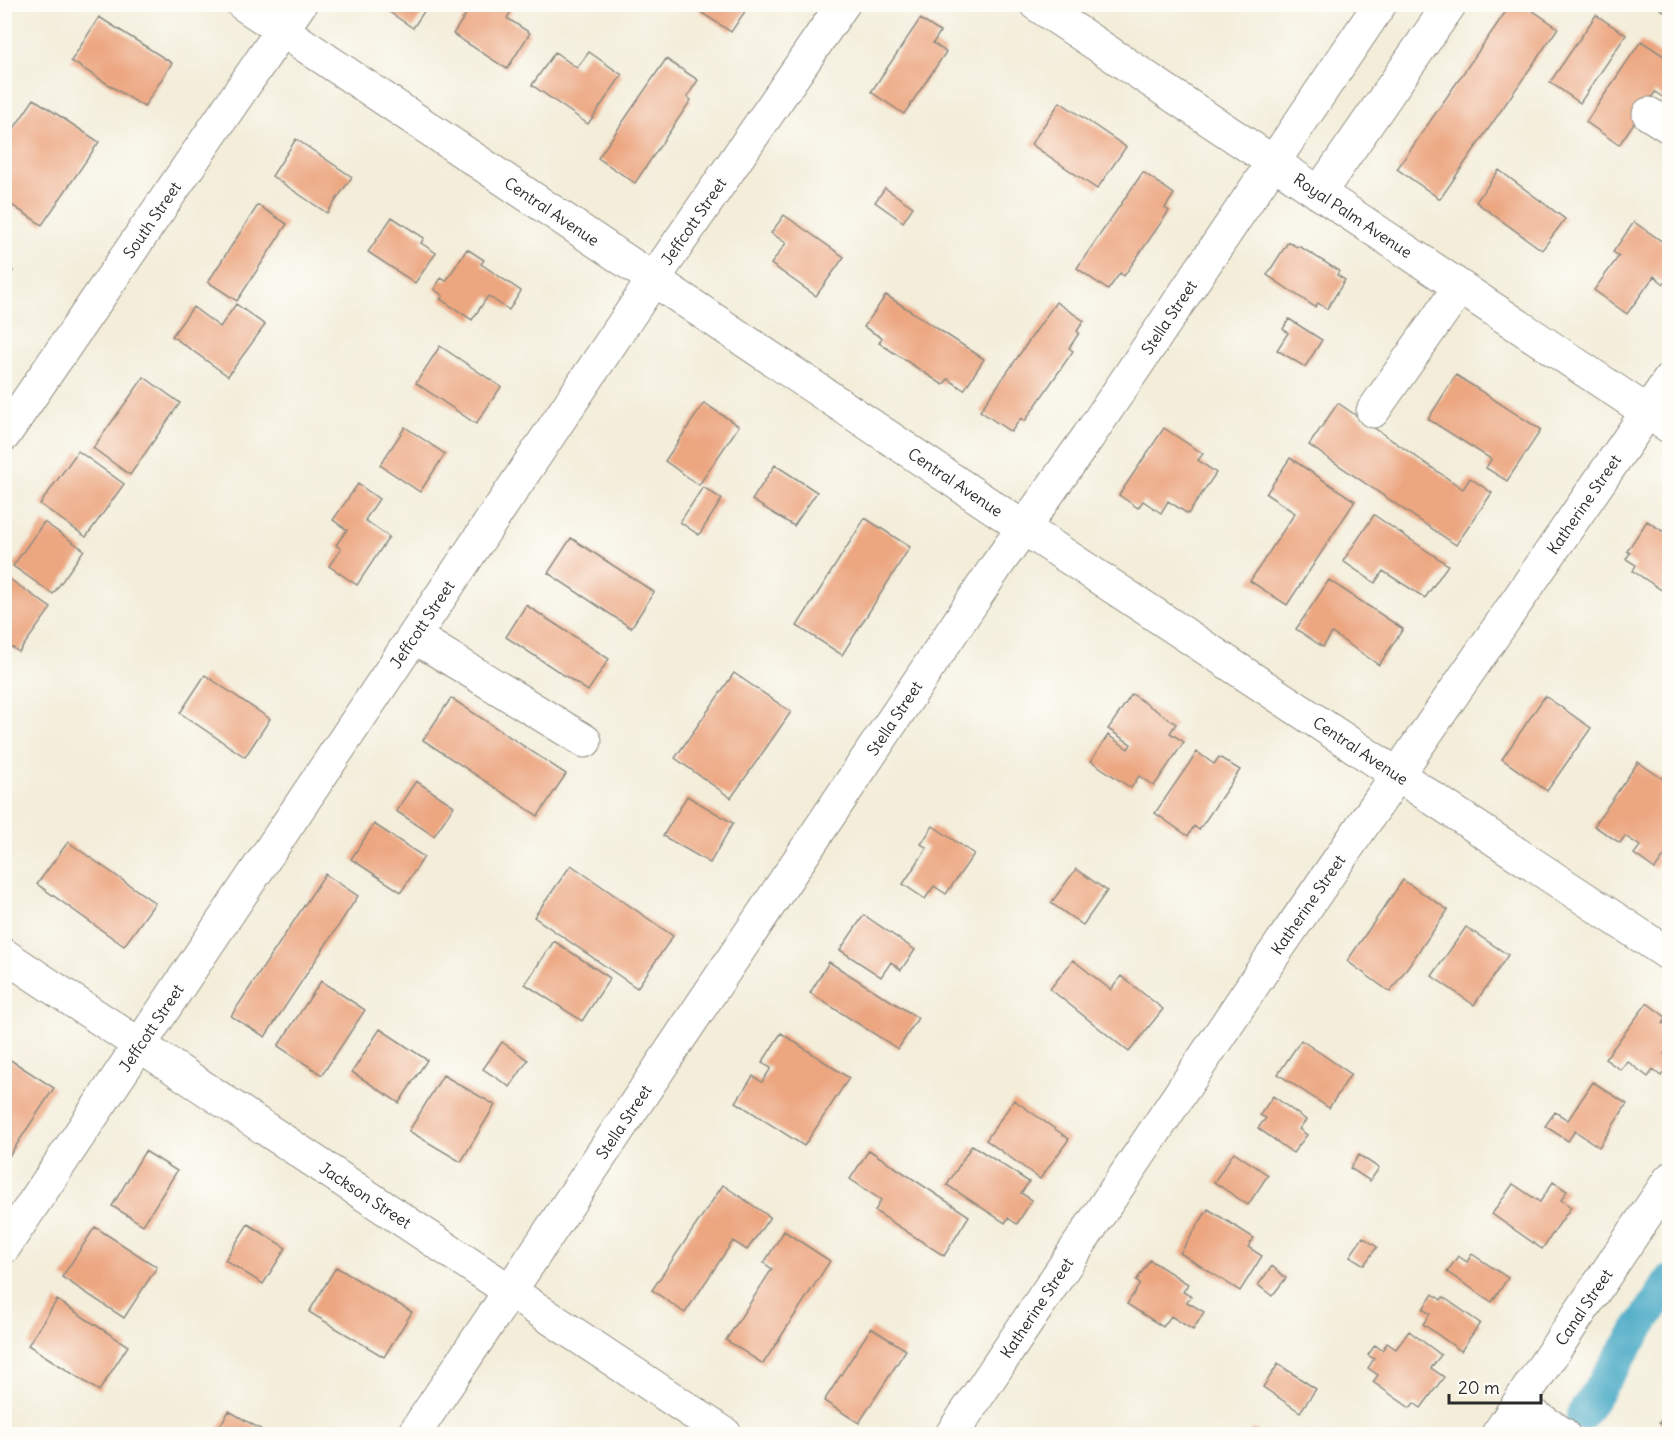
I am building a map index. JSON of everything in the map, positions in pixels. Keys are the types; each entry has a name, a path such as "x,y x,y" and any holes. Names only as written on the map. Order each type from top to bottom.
{"street":[{"name":"Central Avenue","path":"243,4 292,18 653,280 1670,955"},
{"name":"Jeffcott Street","path":"4,1247 653,280 843,4"},
{"name":"Royal Palm Avenue","path":"1036,4 1658,419"},
{"name":"Stella Street","path":"414,1434 1380,4"},
{"path":"1319,193 1450,4"},
{"name":"South Street","path":"4,435 292,18"},
{"path":"1373,411 1459,288"},
{"name":"Katherine Street","path":"952,1434 1269,961 1398,775 1658,419 1670,379"},
{"path":"415,637 585,741"},
{"name":"Jackson Street","path":"4,955 724,1434"},
{"name":"Canal Street","path":"1498,1434 1670,1179"},
{"path":"1518,1405 1563,1434"}],"building":[{"path":"388,4 429,4 413,28 385,9"},
{"path":"704,4 750,4 731,32 699,11"},
{"path":"1511,4 1523,4 1558,28 1440,199 1397,169"},
{"path":"1661,4 1670,4 1670,15 1659,8"},
{"path":"472,5 515,5 507,18 530,33 507,69 453,34"},
{"path":"1596,15 1626,35 1580,103 1550,82"},
{"path":"99,17 172,63 144,107 71,61"},
{"path":"920,19 940,32 933,43 946,52 904,114 871,92"},
{"path":"1641,41 1670,60 1670,102 1655,92 1619,145 1586,122"},
{"path":"555,52 577,68 589,52 622,75 588,124 532,85"},
{"path":"666,59 698,80 687,97 691,100 635,183 598,158"},
{"path":"34,99 99,142 42,225 4,200 4,143"},
{"path":"1060,102 1126,147 1097,189 1031,144"},
{"path":"296,139 352,177 327,213 272,176"},
{"path":"1499,170 1565,219 1542,250 1476,202"},
{"path":"1143,172 1174,194 1165,208 1169,211 1124,276 1120,273 1108,290 1077,268"},
{"path":"885,188 913,207 903,222 875,202"},
{"path":"258,205 287,224 237,301 208,282"},
{"path":"784,215 844,257 816,296 771,264 786,243 771,233"},
{"path":"392,217 424,238 421,243 436,253 415,283 368,252"},
{"path":"1634,222 1670,247 1670,276 1664,284 1654,276 1627,314 1594,290 1619,256 1613,252"},
{"path":"1288,242 1299,246 1339,271 1337,275 1345,280 1327,309 1318,303 1315,307 1267,275"},
{"path":"467,249 484,260 481,264 521,291 509,310 488,296 472,320 440,299 443,296 434,289 441,278 446,281"},
{"path":"4,265 13,271 4,282"},
{"path":"886,295 984,359 964,390 948,379 943,385 879,343 882,338 864,327"},
{"path":"1056,302 1084,321 1069,348 1073,351 1025,421 1021,418 1011,432 980,411"},
{"path":"236,304 265,325 228,376 172,336 193,307 220,327"},
{"path":"1289,319 1322,340 1305,367 1277,350 1288,333 1283,329"},
{"path":"440,346 501,387 476,424 416,383"},
{"path":"1456,375 1541,430 1507,481 1486,468 1491,459 1428,419"},
{"path":"144,377 180,403 130,475 93,448"},
{"path":"704,403 739,426 699,485 665,461"},
{"path":"1338,403 1463,489 1470,478 1492,493 1456,545 1309,445"},
{"path":"405,427 445,454 420,492 380,465"},
{"path":"1164,428 1203,454 1198,460 1216,473 1188,514 1168,501 1161,513 1143,501 1138,508 1119,495"},
{"path":"78,451 124,484 86,537 40,504"},
{"path":"1290,458 1355,501 1287,605 1250,581 1295,513 1266,494"},
{"path":"775,465 817,492 794,526 752,500"},
{"path":"358,484 379,499 365,520 389,537 357,585 329,566 341,549 336,545 347,530 333,520"},
{"path":"703,487 722,499 699,535 680,522"},
{"path":"1374,515 1448,565 1425,598 1383,571 1375,583 1343,561"},
{"path":"865,518 910,547 842,655 797,626"},
{"path":"1647,521 1670,536 1670,588 1666,593 1633,571 1636,565 1626,559 1630,553 1627,551"},
{"path":"44,522 84,550 53,594 13,566"},
{"path":"571,538 654,592 631,628 548,573"},
{"path":"8,578 51,608 19,652 4,642 4,583"},
{"path":"1329,580 1403,629 1379,665 1332,633 1323,647 1296,629"},
{"path":"526,605 609,659 588,691 506,637"},
{"path":"734,673 791,712 731,798 675,758"},
{"path":"205,675 270,719 245,757 180,713"},
{"path":"1132,694 1176,724 1170,733 1184,742 1154,786 1139,776 1131,788 1091,761 1108,735 1128,749 1131,744 1108,729"},
{"path":"1545,696 1591,728 1547,791 1502,759"},
{"path":"451,698 566,774 538,816 423,740"},
{"path":"1197,752 1214,764 1219,757 1240,770 1199,830 1194,826 1188,836 1155,813"},
{"path":"1638,762 1670,784 1670,848 1655,869 1634,854 1640,846 1625,836 1620,843 1594,826"},
{"path":"416,781 454,806 434,836 396,811"},
{"path":"687,796 733,823 710,863 663,836"},
{"path":"374,824 424,857 401,892 351,859"},
{"path":"933,826 974,854 946,894 934,886 925,899 903,884 927,848 921,844"},
{"path":"68,842 155,903 124,946 37,884"},
{"path":"571,865 673,936 637,988 534,917"},
{"path":"1076,869 1107,891 1083,925 1051,903"},
{"path":"325,874 358,896 265,1037 231,1016"},
{"path":"1403,880 1448,910 1390,992 1347,961"},
{"path":"864,915 915,950 901,970 891,962 881,977 840,950"},
{"path":"1466,927 1508,955 1474,1005 1432,976"},
{"path":"554,941 610,978 582,1021 525,984"},
{"path":"1073,960 1111,990 1121,976 1163,1009 1129,1052 1050,989"},
{"path":"829,962 918,1018 898,1049 810,993"},
{"path":"321,981 365,1010 322,1075 278,1046"},
{"path":"1647,1003 1667,1018 1663,1023 1670,1028 1670,1047 1664,1054 1670,1058 1670,1065 1661,1076 1653,1070 1648,1077 1627,1061 1621,1070 1605,1059"},
{"path":"380,1029 427,1060 399,1103 352,1072"},
{"path":"781,1033 849,1078 804,1146 736,1102 753,1076 762,1082 771,1068 762,1063"},
{"path":"1301,1040 1351,1074 1329,1108 1278,1074"},
{"path":"502,1042 528,1060 510,1087 483,1069"},
{"path":"9,1059 54,1088 4,1164 4,1066"},
{"path":"443,1075 495,1105 461,1162 409,1131"},
{"path":"1593,1082 1627,1104 1599,1147 1575,1131 1568,1141 1545,1126 1555,1112 1568,1120"},
{"path":"1273,1096 1306,1120 1299,1129 1307,1135 1293,1153 1258,1128 1266,1118 1260,1115"},
{"path":"1014,1100 1069,1139 1040,1179 986,1140"},
{"path":"972,1145 1029,1182 1021,1193 1032,1200 1017,1224 1008,1218 1005,1223 947,1185"},
{"path":"869,1150 969,1216 944,1256 875,1211 881,1200 850,1179"},
{"path":"145,1151 177,1171 143,1225 112,1206"},
{"path":"1234,1152 1268,1175 1248,1205 1214,1182"},
{"path":"1359,1155 1379,1168 1370,1181 1350,1168"},
{"path":"1553,1182 1567,1191 1561,1200 1571,1207 1542,1249 1492,1214 1513,1184 1540,1202"},
{"path":"723,1185 770,1217 747,1250 733,1241 685,1313 652,1290"},
{"path":"1208,1209 1254,1238 1248,1247 1262,1256 1240,1291 1180,1253"},
{"path":"248,1224 286,1248 263,1284 225,1260"},
{"path":"95,1227 157,1267 124,1318 62,1277"},
{"path":"784,1231 830,1261 763,1364 726,1340 772,1269 764,1263"},
{"path":"1363,1237 1377,1247 1364,1265 1350,1256"},
{"path":"1472,1254 1508,1278 1492,1302 1447,1272 1458,1256 1467,1262"},
{"path":"1150,1260 1188,1284 1183,1292 1191,1296 1187,1302 1204,1312 1193,1330 1171,1316 1163,1327 1127,1304 1140,1284 1136,1281"},
{"path":"1272,1266 1286,1278 1272,1296 1258,1285"},
{"path":"336,1267 412,1312 384,1357 309,1312"},
{"path":"1433,1294 1441,1300 1443,1297 1480,1323 1461,1351 1423,1324 1430,1314 1423,1309"},
{"path":"57,1300 128,1346 99,1391 28,1345"},
{"path":"871,1328 906,1350 859,1423 824,1401"},
{"path":"1409,1331 1441,1355 1431,1368 1444,1377 1421,1408 1414,1403 1410,1408 1373,1382 1378,1375 1368,1368 1374,1359 1368,1355 1375,1345 1382,1350 1387,1343 1396,1349"},
{"path":"1278,1364 1316,1389 1300,1412 1263,1387"},
{"path":"1670,1406 1670,1430 1659,1423"},
{"path":"229,1411 269,1434 215,1434"},
{"path":"1253,1429 1262,1434 1249,1434"}],"waterway":[{"path":"1582,1415 1670,1281"}]}
